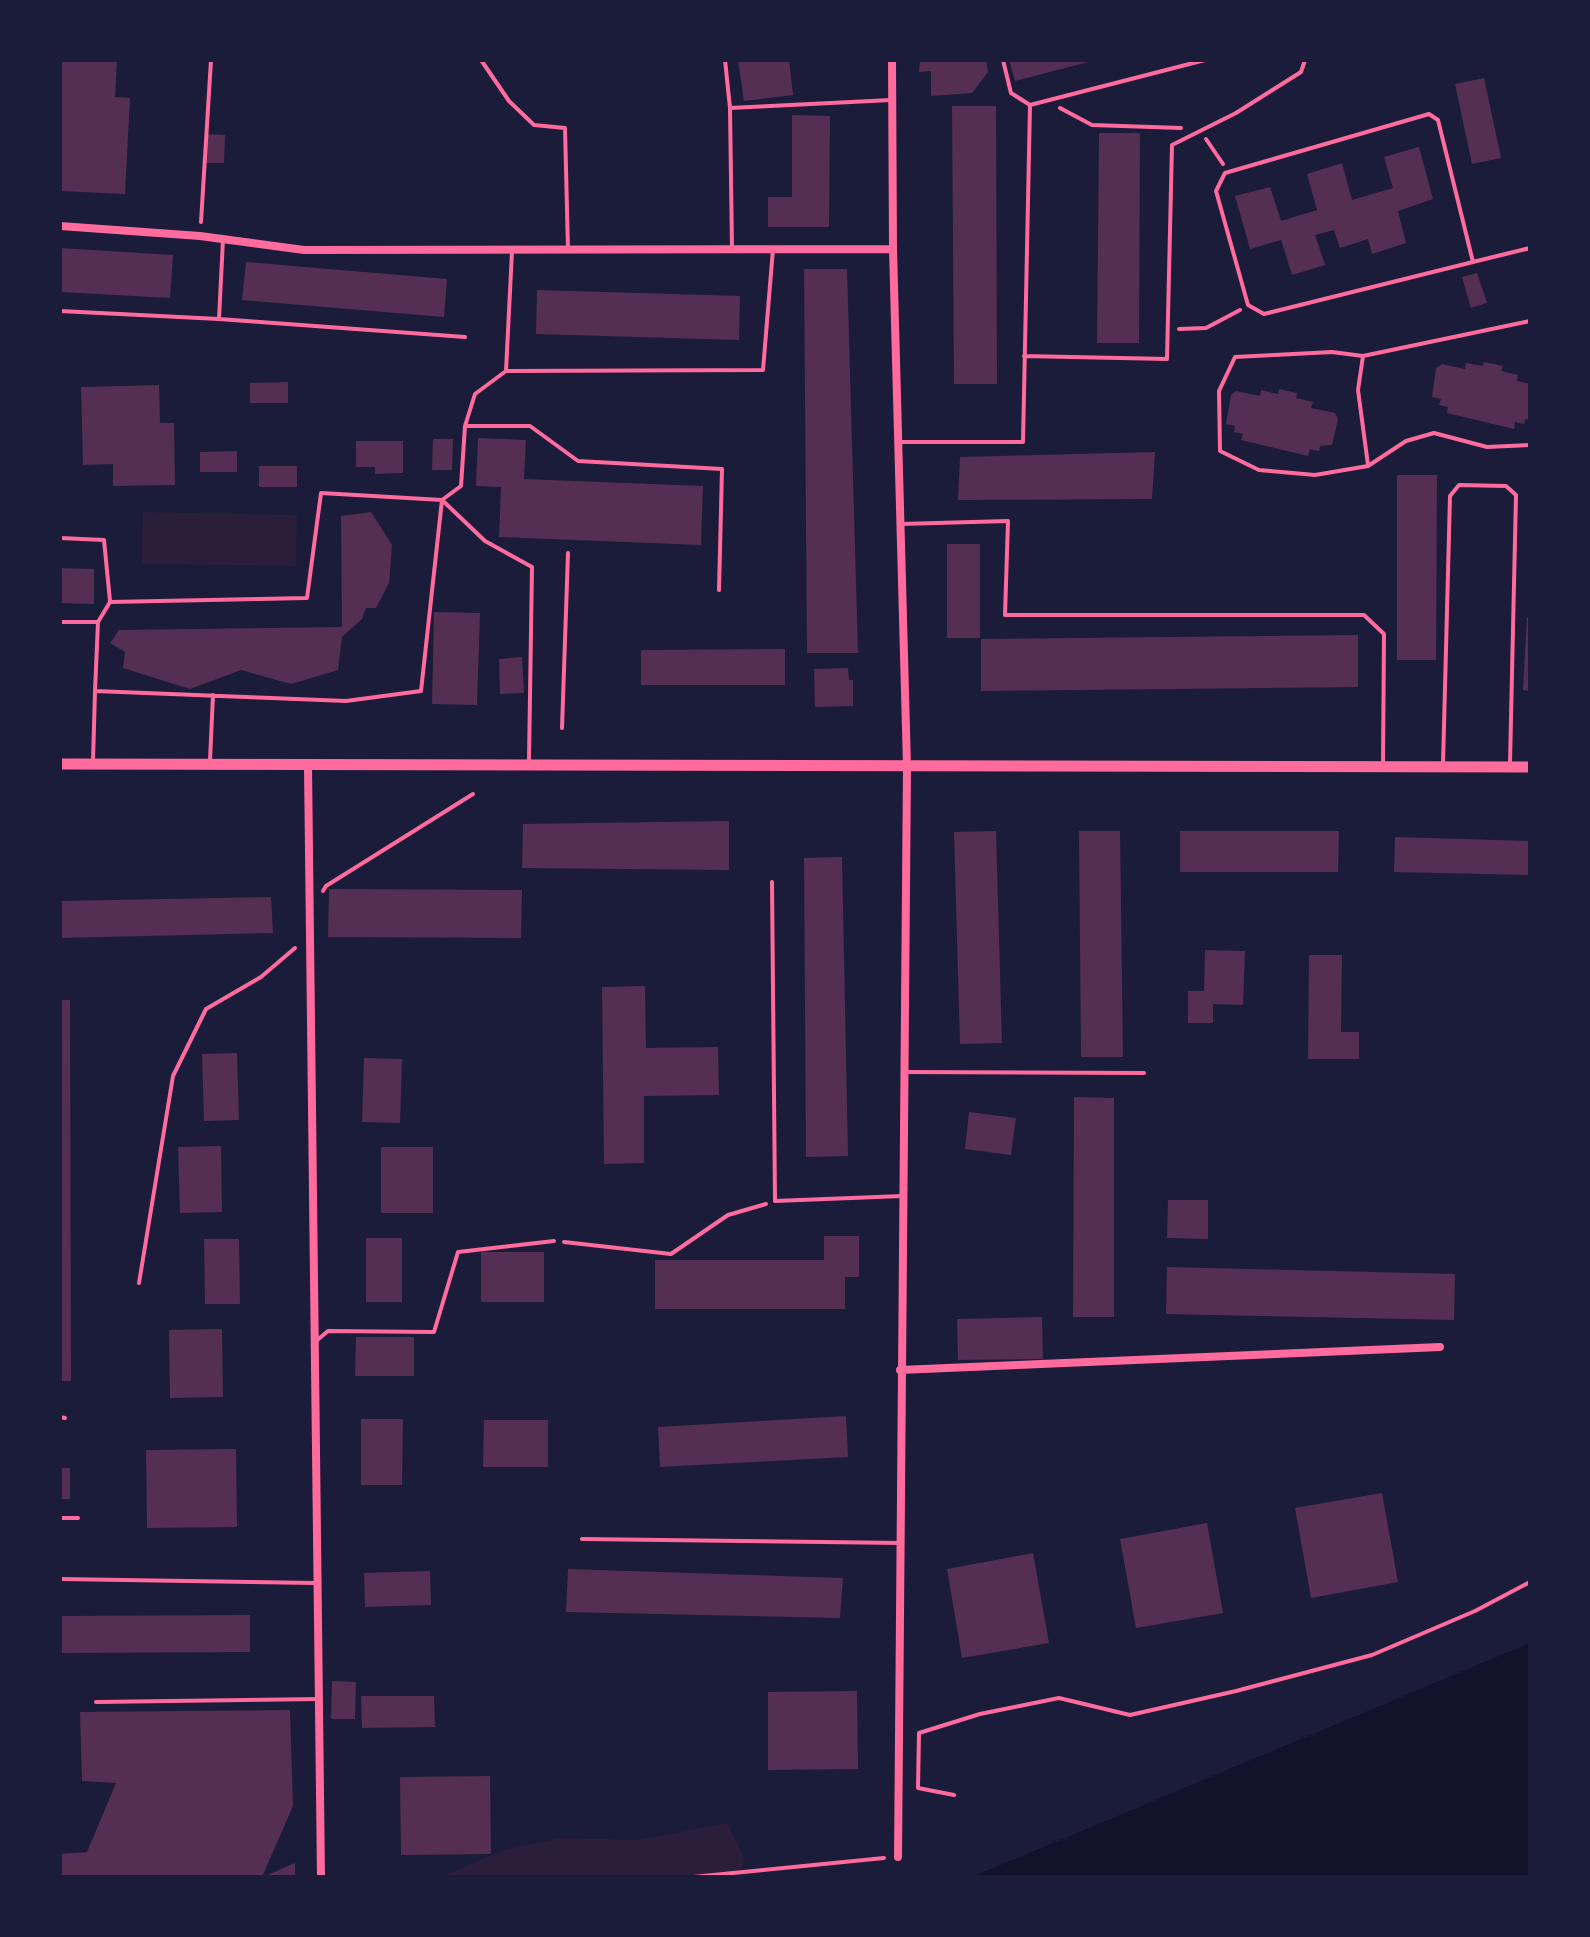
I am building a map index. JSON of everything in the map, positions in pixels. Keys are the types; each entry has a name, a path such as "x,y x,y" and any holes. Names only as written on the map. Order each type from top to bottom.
{"main road":[{"path":"60,764 1530,768"}],"street":[{"path":"892,60 893,249 907,766 898,1856"},
{"path":"60,226 200,236 304,250 893,249"},
{"path":"308,766 322,1877"},
{"path":"900,1370 1440,1347"}],"lane":[{"path":"481,60 508,101 534,125 565,128 568,250"},
{"path":"725,60 730,108 732,249"},
{"path":"1003,60 1011,92 1030,106"},
{"path":"1030,106 1205,60"},
{"path":"1024,356 1167,359 1172,145 1236,113 1301,72 1305,60"},
{"path":"730,108 892,100"},
{"path":"899,442 1023,442 1030,106"},
{"path":"1474,262 1438,120 1429,114 1225,173 1216,191 1248,306 1264,314 1474,262 1530,248"},
{"path":"219,319 223,239"},
{"path":"110,602 308,598 320,494 442,500 461,486 465,426 475,394 506,372 763,370 773,249"},
{"path":"506,372 512,250"},
{"path":"60,310 465,336"},
{"path":"1530,321 1363,356 1332,352 1235,357 1219,390 1220,451 1259,470 1315,475 1368,466 1406,441 1434,432 1487,447 1530,445"},
{"path":"1363,356 1358,390 1368,466"},
{"path":"465,426 530,426 578,461 722,468 718,590"},
{"path":"1443,768 1450,496 1459,485 1506,486 1516,495 1510,768"},
{"path":"95,691 346,701 422,691 442,500"},
{"path":"442,500 485,541 532,567 529,765"},
{"path":"901,524 1008,520 1005,614 1364,616 1384,634 1382,767"},
{"path":"60,538 104,540 110,602 98,622 93,764"},
{"path":"60,622 98,622"},
{"path":"210,765 213,695"},
{"path":"772,882 775,1201 902,1196"},
{"path":"904,1072 1144,1073"},
{"path":"315,1342 328,1331 434,1332 458,1252 554,1241"},
{"path":"60,1518 78,1518"},
{"path":"582,1540 902,1544"},
{"path":"60,1579 317,1583"},
{"path":"96,1702 320,1699"}],"path":[{"path":"200,236 211,60"},
{"path":"1047,101 1092,125 1165,126 1200,131 1221,158 1225,173"},
{"path":"1167,329 1206,328 1248,306"},
{"path":"562,728 568,553"},
{"path":"310,915 326,886 473,794"},
{"path":"138,1283 173,1076 206,1009 261,977 310,935"},
{"path":"554,1241 672,1254 728,1216 775,1201"},
{"path":"954,1794 918,1788 920,1732 980,1714 1059,1698 1130,1715 1236,1691 1372,1655 1475,1611 1530,1582"},
{"path":"693,1877 898,1856"}],"shaded area":[{"path":"143,512 297,515 296,566 142,564"},
{"path":"1530,1643 1530,1877 972,1877"},
{"path":"727,1823 745,1859 737,1877 441,1877 503,1850 561,1838 639,1840"}],"building":[{"path":"60,60 117,60 115,97 130,98 125,194 60,191"},
{"path":"738,60 789,60 793,95 744,101"},
{"path":"920,60 986,60 988,72 972,93 931,96 931,71 919,72"},
{"path":"1009,60 1091,60 1092,61 1015,81"},
{"path":"1484,78 1501,158 1472,164 1455,84"},
{"path":"952,106 996,106 997,384 954,384"},
{"path":"792,115 830,116 829,227 768,227 768,197 792,197"},
{"path":"1099,133 1140,133 1139,343 1097,343"},
{"path":"206,134 225,135 224,163 204,163"},
{"path":"1419,147 1433,199 1398,211 1406,243 1372,254 1368,239 1340,248 1334,230 1315,235 1325,265 1292,275 1281,240 1250,249 1235,196 1270,187 1281,221 1317,210 1307,174 1342,163 1352,200 1393,188 1384,157"},
{"path":"60,248 173,255 170,298 60,292"},
{"path":"246,262 447,279 444,317 242,300"},
{"path":"804,269 847,269 858,653 807,653"},
{"path":"1477,273 1487,303 1471,308 1462,277"},
{"path":"537,290 740,296 739,340 536,334"},
{"path":"1484,362 1503,366 1501,371 1518,375 1517,381 1530,384 1530,420 1525,419 1524,424 1515,422 1514,429 1447,413 1448,407 1439,405 1441,399 1432,397 1436,368 1442,364 1465,369 1466,363 1483,366"},
{"path":"288,382 288,403 250,403 250,383"},
{"path":"159,385 160,423 174,423 175,485 113,486 113,464 83,465 81,387"},
{"path":"1279,389 1313,402 1311,408 1335,413 1338,419 1332,445 1320,446 1319,451 1310,449 1308,456 1241,440 1243,434 1226,424 1231,395 1236,391 1260,396 1261,390 1278,394"},
{"path":"478,438 526,440 524,479 703,486 701,545 499,537 501,487 476,486"},
{"path":"433,439 453,439 452,470 432,470"},
{"path":"356,441 403,441 403,473 375,474 375,467 356,467"},
{"path":"237,451 237,472 200,472 200,452"},
{"path":"1155,452 1152,499 958,500 960,457"},
{"path":"259,466 297,466 297,487 259,487"},
{"path":"1397,475 1437,475 1436,660 1397,660"},
{"path":"371,512 392,545 389,583 376,608 366,608 362,619 342,637 338,670 291,684 241,670 190,689 123,668 125,652 110,643 119,630 342,627 341,516"},
{"path":"947,544 980,544 980,638 947,638"},
{"path":"60,568 94,569 94,604 60,603"},
{"path":"434,612 480,613 477,705 432,704"},
{"path":"1530,617 1530,691 1523,690"},
{"path":"1358,635 1358,687 981,691 981,639"},
{"path":"785,649 785,685 641,685 641,650"},
{"path":"522,657 524,693 500,694 499,659"},
{"path":"848,668 849,680 853,680 853,706 815,707 814,669"},
{"path":"729,821 729,870 522,868 523,824"},
{"path":"996,831 1002,1043 960,1044 954,832"},
{"path":"1079,831 1120,831 1123,1057 1081,1057"},
{"path":"1180,831 1339,831 1338,872 1180,872"},
{"path":"1395,837 1530,841 1530,875 1394,872"},
{"path":"842,857 848,1156 806,1157 804,858"},
{"path":"329,889 522,890 521,938 328,937"},
{"path":"271,897 273,933 60,938 60,901"},
{"path":"1205,950 1245,951 1243,1005 1213,1004 1213,1023 1188,1023 1188,991 1204,991"},
{"path":"1309,955 1342,955 1341,1032 1359,1032 1359,1059 1308,1059"},
{"path":"645,986 646,1048 718,1047 719,1095 644,1096 644,1163 604,1164 602,987"},
{"path":"60,1000 70,1000 71,1381 60,1381"},
{"path":"237,1053 239,1120 204,1121 202,1054"},
{"path":"364,1058 402,1059 400,1123 362,1122"},
{"path":"1074,1097 1114,1098 1114,1317 1073,1317"},
{"path":"969,1112 1016,1118 1011,1155 965,1149"},
{"path":"221,1146 222,1212 180,1213 178,1147"},
{"path":"381,1147 433,1147 433,1213 381,1213"},
{"path":"1168,1200 1208,1200 1208,1239 1167,1238"},
{"path":"824,1236 859,1236 859,1277 845,1277 845,1309 655,1309 655,1260 824,1260"},
{"path":"366,1238 402,1238 402,1302 366,1302"},
{"path":"204,1239 239,1239 240,1304 205,1304"},
{"path":"481,1252 544,1252 544,1302 481,1302"},
{"path":"1167,1267 1455,1274 1454,1320 1166,1314"},
{"path":"1042,1317 1043,1359 958,1360 957,1319"},
{"path":"222,1329 223,1397 170,1398 169,1330"},
{"path":"356,1337 414,1337 414,1376 355,1376"},
{"path":"846,1416 848,1457 660,1467 658,1427"},
{"path":"361,1419 403,1419 402,1485 361,1485"},
{"path":"484,1420 548,1420 548,1467 483,1467"},
{"path":"236,1449 237,1527 147,1528 146,1450"},
{"path":"60,1468 70,1468 70,1499 60,1499"},
{"path":"1382,1493 1398,1582 1311,1598 1295,1508"},
{"path":"1207,1523 1223,1613 1136,1628 1120,1539"},
{"path":"1033,1553 1049,1643 962,1658 947,1569"},
{"path":"568,1569 843,1578 840,1618 566,1612"},
{"path":"430,1571 431,1605 365,1607 364,1573"},
{"path":"250,1615 250,1652 60,1653 60,1616"},
{"path":"332,1681 356,1682 355,1719 331,1719"},
{"path":"857,1691 858,1769 768,1770 768,1692"},
{"path":"361,1696 434,1696 435,1727 362,1728"},
{"path":"290,1710 293,1806 262,1877 60,1877 60,1854 87,1852 116,1783 82,1781 80,1712"},
{"path":"490,1776 491,1854 401,1855 400,1777"},
{"path":"295,1863 295,1877 263,1877"}]}
